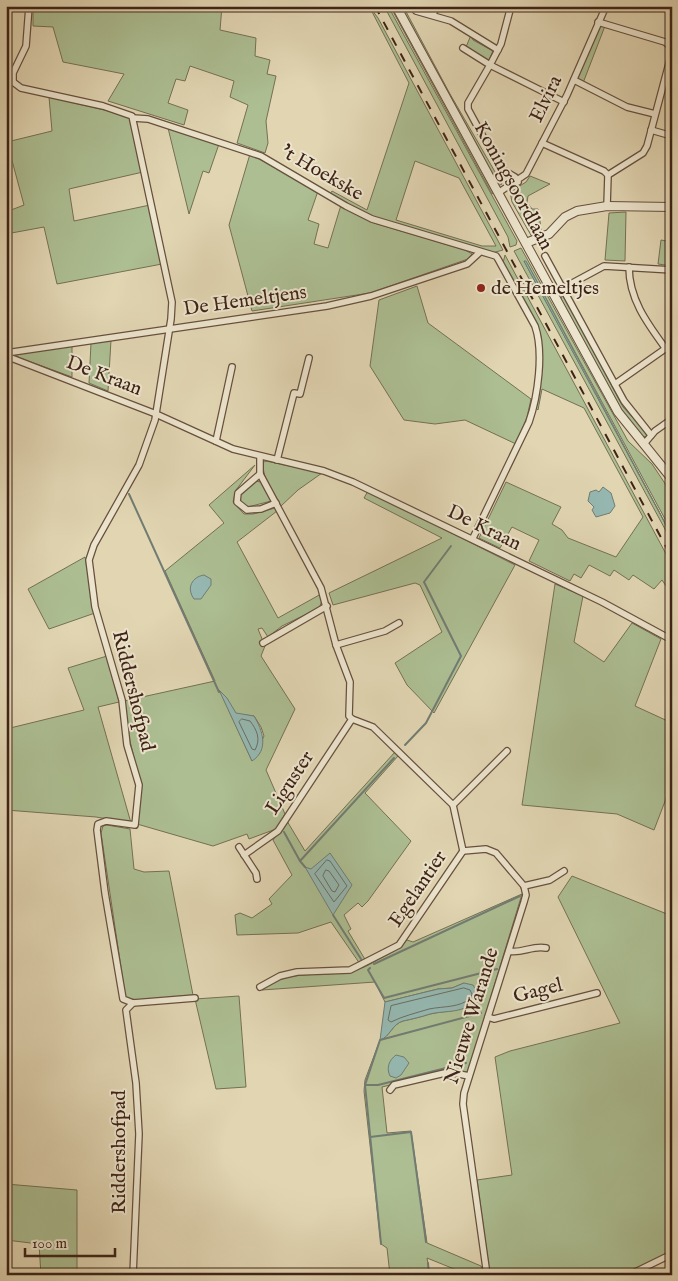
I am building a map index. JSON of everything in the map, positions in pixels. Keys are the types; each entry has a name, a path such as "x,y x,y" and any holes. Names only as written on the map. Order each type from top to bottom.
{"street":[{"path":"10,82 26,46 29,6"},
{"name":"Koningsoordlaan","path":"396,6 618,412 672,479"},
{"path":"412,6 416,11 433,14 461,26 498,50"},
{"path":"433,14 437,6"},
{"path":"511,6 498,50 468,103 468,109 500,168 515,177 518,182"},
{"name":"Elvira","path":"498,193 518,182 526,174 564,102 606,6"},
{"path":"598,22 665,42 672,48"},
{"path":"463,48 490,65 564,102"},
{"path":"608,175 643,152 647,146 672,52"},
{"path":"574,80 627,107 655,114"},
{"name":"'t Hoekske","path":"10,82 21,88 125,112 133,118 148,119 247,150 275,163 360,214 479,253 496,256 535,326 539,338 539,354 534,404 529,422 473,538"},
{"path":"133,118 172,302 169,328"},
{"path":"651,130 672,136"},
{"path":"542,143 604,171 608,175 607,206"},
{"path":"526,243 548,234 570,213 607,206 672,207"},
{"name":"De Hemeltjens","path":"6,354 357,300 467,264 479,253"},
{"name":"Koningsoordlaan","path":"544,256 564,288 629,408 652,435"},
{"path":"554,293 604,266 672,270"},
{"path":"629,267 630,290 651,328 666,349"},
{"name":"Riddershofpad","path":"132,1275 139,1134 136,1083 126,1010 133,1003 124,999 105,893 97,830 98,824 106,821 134,825 139,785 128,745 122,700 95,607 89,560 91,551 139,464 156,414 169,328"},
{"path":"615,384 672,344"},
{"name":"De Kraan","path":"6,354 156,414 216,441 260,457 336,475 461,535 473,538 482,545 602,602 672,640"},
{"path":"277,460 294,393 300,394 309,358"},
{"path":"216,441 232,368"},
{"path":"644,444 672,419"},
{"path":"260,457 260,474 317,578 327,606 336,645 350,682 349,709 352,719 373,726 453,805 463,851 486,849 496,853 524,886 550,880 564,871"},
{"path":"260,474 238,493 237,502 248,510 261,509 276,503"},
{"path":"263,643 327,606"},
{"path":"336,645 385,631 399,623"},
{"name":"Liguster","path":"244,855 278,831 352,719"},
{"path":"453,805 507,751"},
{"path":"239,847 257,879"},
{"name":"Egelantier","path":"260,986 280,976 297,972 350,970 373,960 399,945 463,851"},
{"name":"Nieuwe Warande","path":"487,1275 463,1104 469,1076 526,895 524,886"},
{"path":"508,951 514,952 538,946 546,948"},
{"name":"Gagel","path":"488,1017 494,1019 597,993"},
{"path":"133,1003 196,998"},
{"path":"390,1090 394,1086 449,1072 469,1076"},
{"path":"629,1275 672,1254"}],"green space":[{"path":"33,6 222,6 220,30 256,38 255,56 270,60 267,74 276,76 266,121 268,143 265,153 237,143 248,105 230,97 234,81 190,66 185,81 176,79 168,103 188,110 184,125 108,101 124,74 63,62 53,27 33,26"},
{"path":"369,6 378,18 503,250 492,253 365,214 330,194 332,191 367,210 409,83","holes":["415,161 459,178 496,246 482,246 396,220"]},
{"path":"384,6 388,6 517,241 516,245 510,247 508,237"},
{"path":"390,6 394,6 495,192 492,194"},
{"path":"400,6 403,6 450,94 502,184 498,186"},
{"path":"605,26 583,83 578,79 578,76 599,27"},
{"path":"471,35 473,40 493,51 488,62 466,47"},
{"path":"49,97 130,116 143,172 69,189 74,221 150,205 162,264 57,284 44,227 6,234 6,212 24,205 7,142 52,131"},
{"path":"168,128 219,144 209,173 203,171 189,214"},
{"path":"250,154 318,191 308,220 319,224 314,244 328,248 341,205 374,223 465,250 472,254 468,259 370,293 252,311 229,225"},
{"path":"530,176 550,184 528,196 527,202 532,209 538,209 542,234 532,237 512,202 510,192 526,182"},
{"path":"626,212 625,261 605,260 609,213"},
{"path":"661,240 672,242 672,266 658,264"},
{"path":"521,248 628,441 652,464 672,494 672,532 527,263 524,261 672,536 672,542 514,251"},
{"path":"505,255 672,565 672,595 662,580 654,589 633,575 629,580 614,570 610,576 589,565 581,578 574,574 570,581 529,561 539,540 512,527 500,548 479,538 506,482 561,507 552,524 562,530 568,538 616,557 643,517 584,408 542,389 538,410 535,407 542,349 541,336 503,263"},
{"path":"417,286 428,323 531,399 527,417 516,444 465,420 435,424 404,420 370,366 379,300"},
{"path":"563,293 623,407 647,436 643,437 620,408 561,299"},
{"path":"111,340 108,391 89,383 91,343"},
{"path":"72,346 72,377 20,358 14,354"},
{"path":"266,461 322,473 298,490 281,506 265,477 262,463"},
{"path":"255,465 236,490 233,502 244,514 253,514 275,508 277,511 237,542 278,618 321,594 322,601 319,608 282,626 268,637 262,628 258,629 265,646 261,656 295,709 266,770 285,814 276,829 249,839 247,834 213,846 137,824 139,779 125,720 124,701 215,681 165,571 224,523 209,505","holes":["220,691 236,714 254,716 261,727 264,736 252,761"]},
{"path":"255,481 261,482 271,501 248,507 241,503 240,496"},
{"path":"368,491 515,565 434,713 407,685 395,663 442,632 420,585 415,583 333,605 329,593 442,538 364,498"},
{"path":"85,557 95,613 49,629 28,589"},
{"path":"555,584 583,596 574,642 604,662 632,623 661,639 635,706 672,723 672,783 654,830 617,814 522,805"},
{"path":"107,656 119,702 98,707 131,823 96,817 6,810 6,729 84,710 68,668"},
{"path":"395,752 398,756 365,793 411,841 368,901 362,907 358,903 344,915 351,929 348,931 366,961 360,964 331,922 298,933 237,935 235,915 240,913 252,918 272,904 269,899 292,875 273,840 287,821 305,851"},
{"path":"103,826 130,829 134,869 144,872 169,871 193,995 126,1001 101,833"},
{"path":"572,876 672,916 672,1253 626,1275 490,1275 477,1180 512,1175 495,1057 510,1051 620,1023 558,897"},
{"path":"522,894 468,1072 450,1070 382,1087 387,1133 411,1131 427,1243 481,1266 485,1275 469,1275 427,1258 430,1275 390,1275 387,1248 381,1244 364,1091 365,1080 380,1040 399,1023 430,1014 457,1010 473,1003 464,983 452,988 438,989 385,1002 375,982 262,990 272,983 293,976 357,970 392,952 407,940 413,942"},
{"path":"239,996 246,1087 216,1089 195,999"},
{"path":"6,1184 77,1190 77,1275 41,1275 39,1244 6,1240"}],"water":[{"path":"524,261 526,261 672,536"},
{"path":"603,487 611,493 615,506 610,513 596,517 592,510 594,507 588,501 590,492 596,490 599,492"},
{"path":"204,575 211,579 211,585 201,599 194,599 190,587 196,578"},
{"path":"219,690 227,698 236,713 254,716 257,722 263,740 261,751 252,761"},
{"path":"330,853 352,885 333,915 305,867 311,869"},
{"path":"464,983 473,985 477,992 476,1000 466,1008 403,1021 380,1040 385,1002 438,989 452,988"},
{"path":"396,1055 404,1057 409,1063 401,1075 396,1078 390,1076 388,1067"}],"waterway":[{"path":"129,494 219,692"},
{"path":"405,745 426,723 461,656 424,582 451,546"},
{"path":"305,867 300,861 394,758"},
{"path":"284,832 300,861"},
{"path":"374,964 520,896"},
{"path":"333,915 361,959"},
{"path":"370,968 368,970 384,998 497,969"},
{"path":"466,1063 378,1085 365,1085 380,1040 481,1013"},
{"path":"365,1085 381,1244"},
{"path":"370,1137 411,1132 426,1242"},
{"path":"428,1263 429,1275"}],"railway":[{"path":"375,6 672,558"}],"place":[{"name":"de Hemeltjes","path":"481,288"}]}
